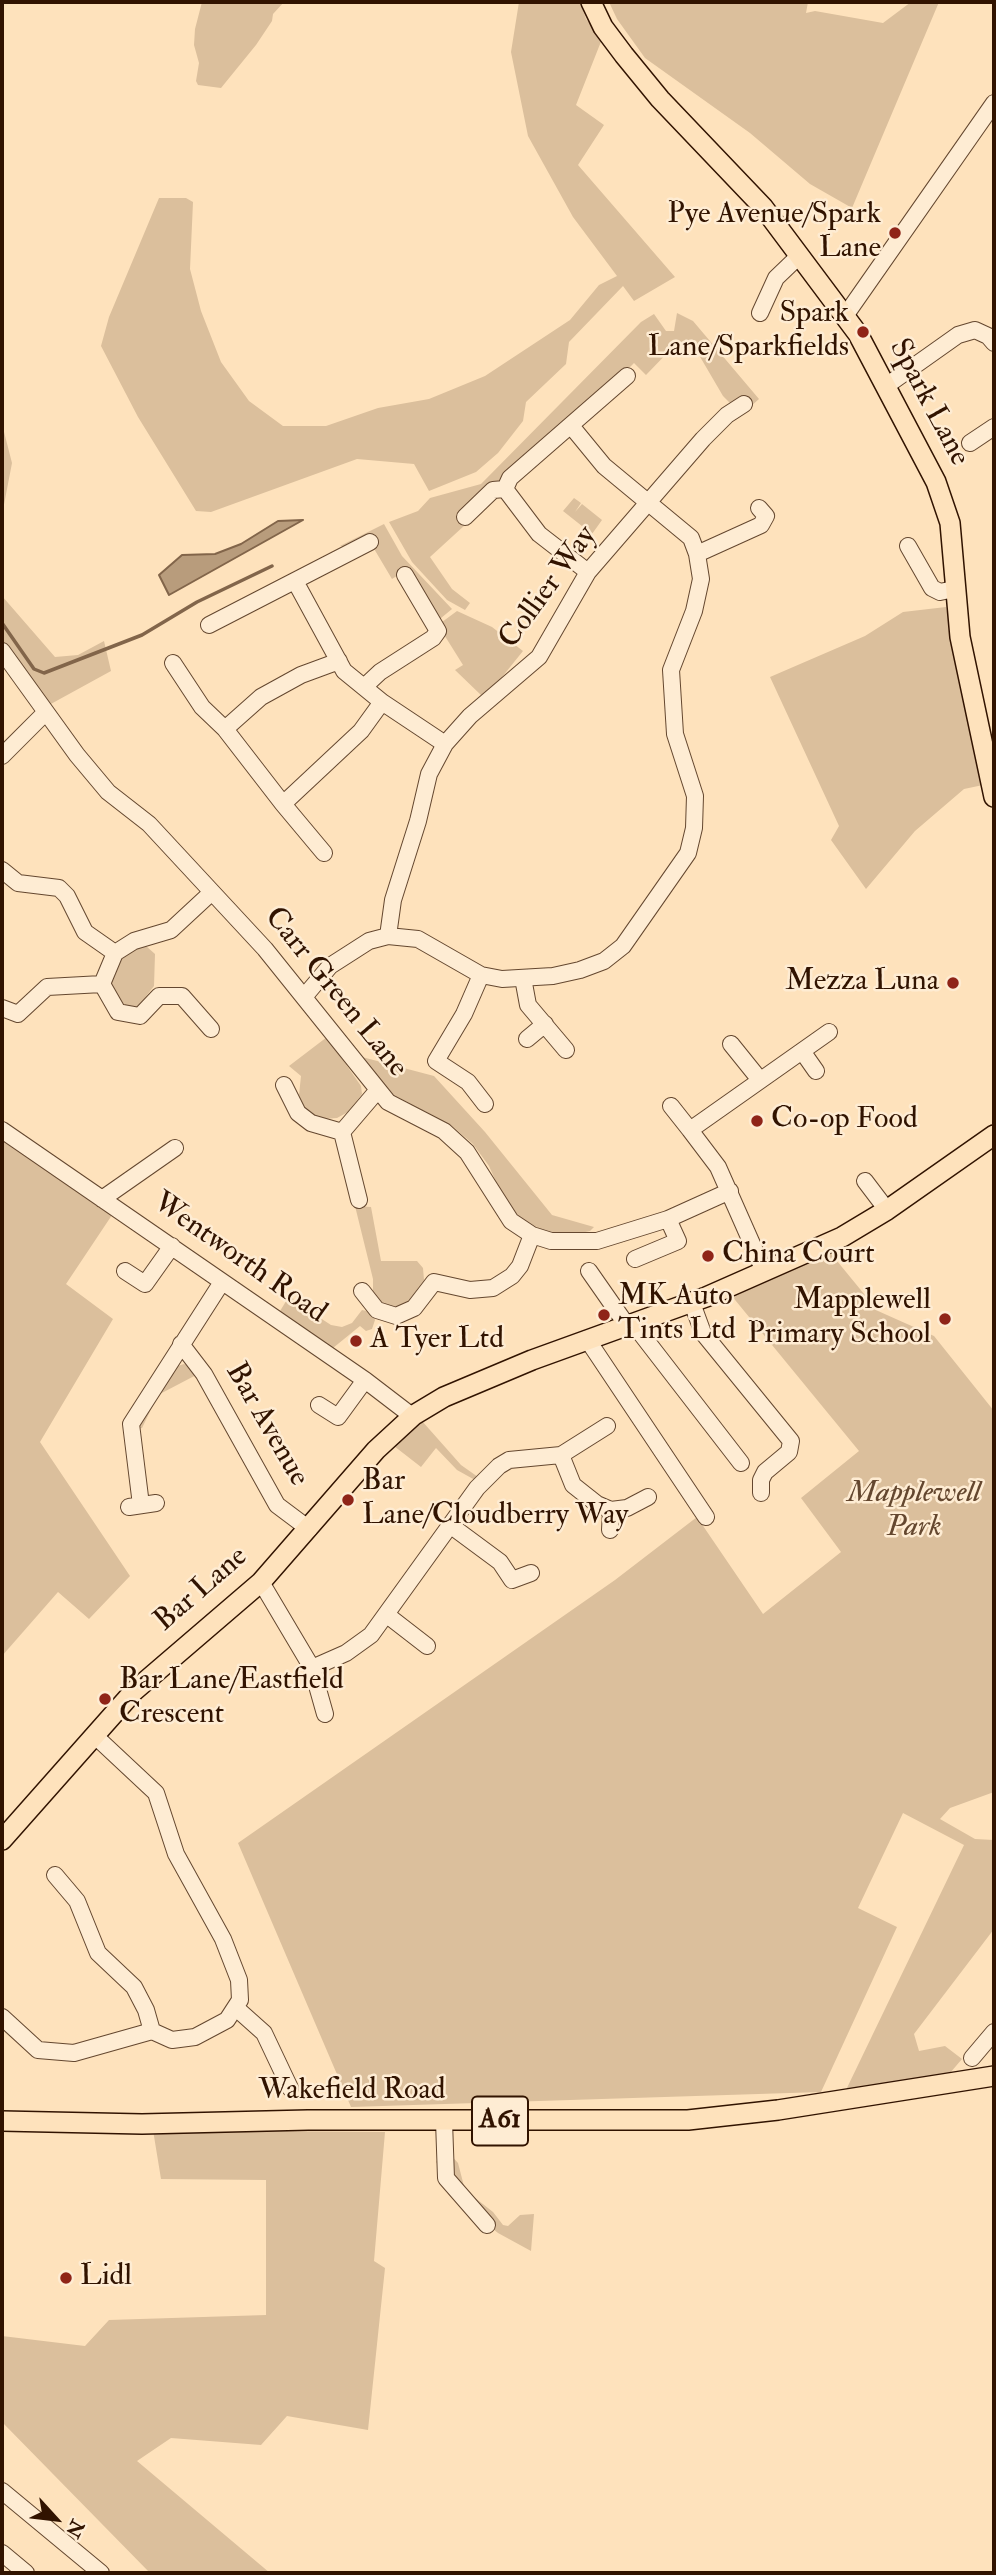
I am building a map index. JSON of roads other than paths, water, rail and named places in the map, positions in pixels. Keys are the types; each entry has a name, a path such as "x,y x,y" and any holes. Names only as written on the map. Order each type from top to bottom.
{"main road":[{"name":"Spark Lane","path":"591,2 603,27 631,64 660,99 750,192 845,316 886,386 943,498 950,523 960,638 994,796"},
{"name":"Bar Lane","path":"2,1840 151,1674 261,1582 395,1430 412,1416 444,1397 629,1323 692,1303 842,1237 887,1210 993,1137"},
{"name":"Wakefield Road","path":"2,2121 142,2124 688,2120 778,2110 994,2076"}],"street":[{"path":"845,316 994,103"},
{"path":"760,313 776,278 800,255"},
{"path":"886,386 958,335 975,330 988,336 994,343"},
{"path":"505,489 510,478 572,427 627,376"},
{"name":"Collier Way","path":"388,936 393,900 415,834 429,774 445,744 470,716 539,657 589,572 647,501 703,439 727,415 744,404"},
{"path":"304,997 330,966 369,941 388,936 418,939 481,975 523,978 580,970 604,961 623,946 688,853 694,828 695,796 675,734 671,670 694,611 701,579 697,554 691,538 604,466 572,427"},
{"path":"970,443 994,427"},
{"path":"465,517 493,489 505,489"},
{"path":"505,489 539,534 589,572"},
{"path":"697,554 761,524 766,516 760,508"},
{"path":"209,625 370,542"},
{"path":"908,546 932,588 940,592 954,589"},
{"path":"364,687 433,638 438,631 405,575"},
{"path":"295,580 344,671 382,702 445,744"},
{"name":"Carr Green Lane","path":"2,651 45,713 108,792 149,824 265,948 377,1090 388,1102 454,1139 477,1166 503,1211 532,1235 567,1243 597,1241 668,1219 730,1191"},
{"path":"225,729 261,698 301,675 339,661"},
{"path":"173,663 202,707 225,729 324,853"},
{"path":"284,804 361,731 382,702"},
{"path":"2,756 45,713"},
{"path":"2,870 18,883 59,888 67,896 85,932 115,953"},
{"path":"102,984 115,953 134,940 171,930 212,892"},
{"path":"481,975 464,1014 436,1061 468,1082 485,1104"},
{"path":"523,978 528,1005 566,1050"},
{"path":"2,1008 18,1014 47,987 102,984"},
{"path":"102,984 118,1012 140,1016 159,996 182,996 211,1030"},
{"path":"527,1039 545,1024"},
{"path":"690,1130 830,1032"},
{"path":"731,1044 760,1080"},
{"path":"802,1051 817,1072"},
{"path":"284,1085 298,1113 312,1123 342,1132"},
{"path":"342,1132 377,1090"},
{"path":"671,1106 718,1167 764,1271"},
{"name":"Wentworth Road","path":"2,1130 365,1380 412,1416"},
{"path":"342,1132 359,1200"},
{"path":"102,1199 175,1149"},
{"path":"865,1181 887,1210"},
{"path":"635,1259 678,1241 668,1219"},
{"path":"362,1291 377,1310 396,1316 414,1308 434,1282 470,1290 494,1287 512,1276 520,1266 532,1235"},
{"path":"125,1271 145,1284 172,1246"},
{"path":"589,1271 741,1463"},
{"path":"142,1505 131,1424 222,1282"},
{"path":"692,1303 703,1333 791,1441 789,1452 765,1472 761,1480 761,1493"},
{"path":"587,1339 706,1517"},
{"name":"Bar Avenue","path":"181,1344 204,1374 277,1505 309,1529"},
{"path":"319,1405 338,1417 365,1380"},
{"path":"312,1668 359,1645 387,1615 477,1488 499,1466 509,1460 561,1455 607,1426"},
{"path":"561,1455 573,1485 597,1504 611,1510 627,1508 648,1497"},
{"path":"610,1530 611,1510"},
{"path":"450,1525 500,1562 510,1587 531,1573"},
{"path":"261,1582 312,1668 326,1714"},
{"path":"387,1615 427,1646"},
{"path":"2,2017 38,2050 48,2053 88,2051 152,2031 172,2040 195,2037 228,2020 236,2008 240,1991 231,1959 223,1938 176,1854 156,1793 94,1735"},
{"path":"55,1875 77,1901 99,1953 134,1987 146,2010 152,2031"},
{"path":"236,2008 264,2034 290,2088"},
{"path":"972,2058 994,2032"},
{"path":"444,2121 446,2178 487,2225"},
{"path":"2,2491 101,2573"},
{"path":"2,2553 26,2573"}],"waterway":[{"path":"2,623 34,669 44,673 142,635 197,602 272,566"}],"place":[{"name":"Pye Avenue/Spark Lane","path":"895,233"},
{"name":"Spark Lane/Sparkfields","path":"863,332"},
{"name":"Mezza Luna","path":"953,983"},
{"name":"Co-op Food","path":"757,1121"},
{"name":"China Court","path":"708,1256"},
{"name":"MK Auto Tints Ltd","path":"604,1315"},
{"name":"Mapplewell Primary School","path":"945,1319"},
{"name":"A Tyer Ltd","path":"356,1341"},
{"name":"Bar Lane/Cloudberry Way","path":"348,1500"},
{"name":"Bar Lane/Eastfield Crescent","path":"105,1699"},
{"name":"Lidl","path":"66,2278"}],"park label":[{"name":"Mapplewell Park","path":"914,1512"}]}
